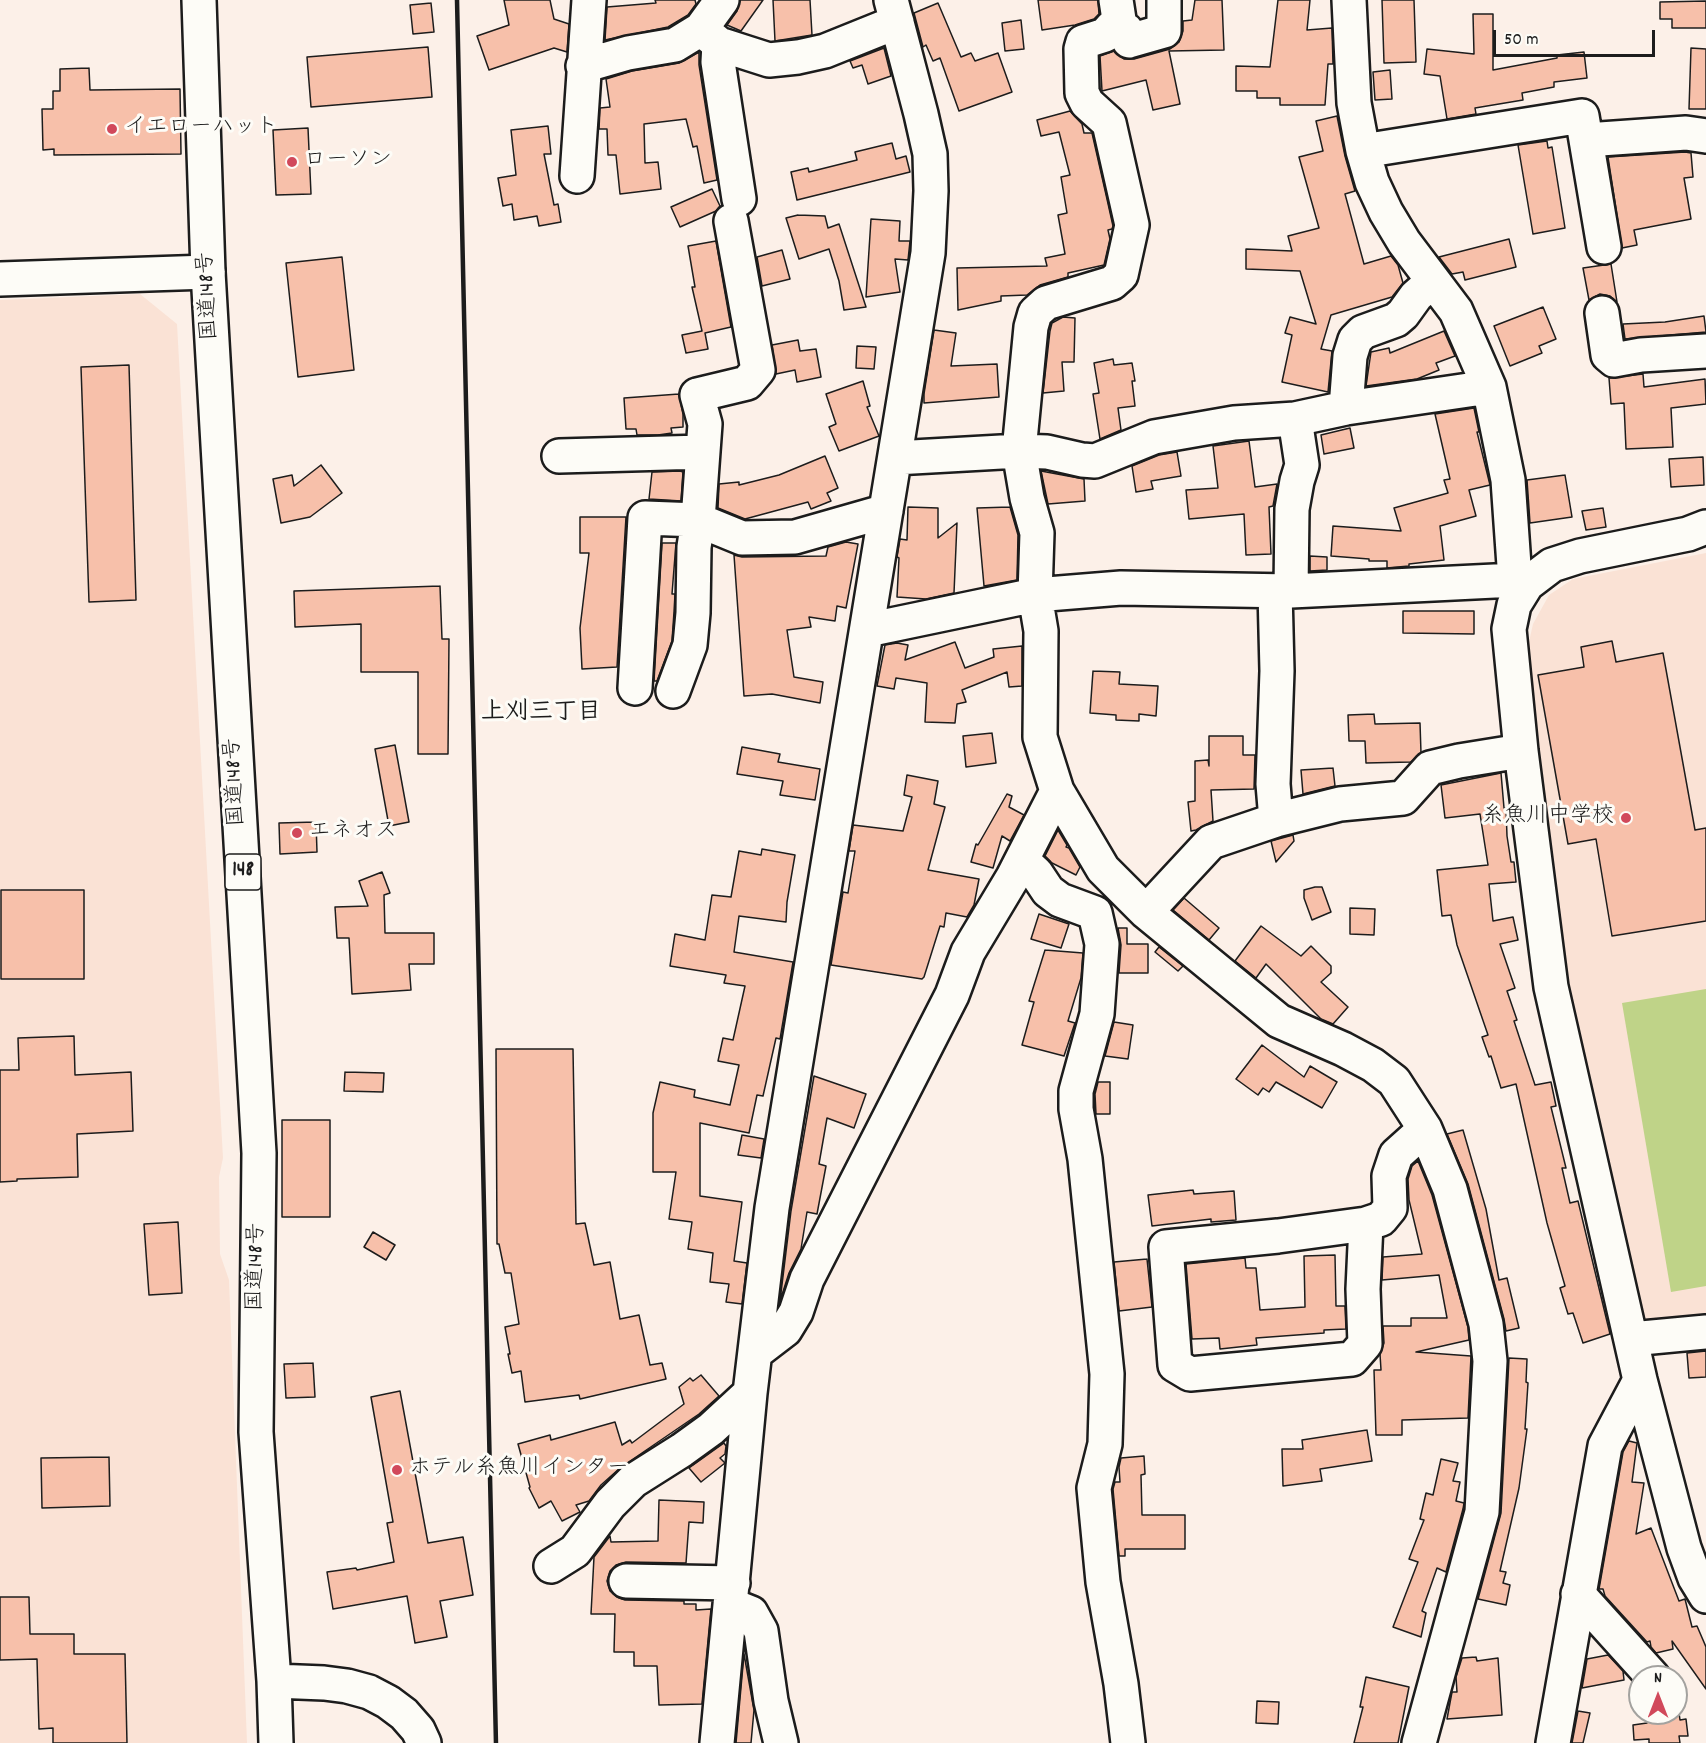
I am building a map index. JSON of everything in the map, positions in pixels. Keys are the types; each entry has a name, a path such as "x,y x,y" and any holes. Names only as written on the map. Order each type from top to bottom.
{"main road":[{"name":"国道148号","path":"199,0 208,272 259,1153 256,1431 274,1681 276,1743"},
{"path":"577,176 589,0"},
{"path":"673,691 690,645 694,547 705,424 697,395 747,383 758,370 735,210 718,62 710,36 722,0"},
{"path":"1118,13 1129,41 1164,31 1164,0"},
{"path":"1349,0 1354,103 1362,151 1372,182 1404,242 1456,312 1489,387 1508,480 1521,582 1509,629 1521,751 1551,987 1640,1380 1684,1548 1695,1578 1706,1596"},
{"path":"583,66 628,53 710,36 769,60 798,57 825,51 893,6 930,154 928,253 772,1208 750,1393 717,1743"},
{"path":"1118,13 1112,27 1105,35 1083,42 1081,49 1082,93 1087,103 1109,123 1132,225 1121,275 1112,283 1046,303 1035,313 1031,327 1019,451 1027,498 1037,532 1035,595 1041,631 1040,737 1057,791 1103,869 1146,912 1279,1021 1343,1049 1373,1065 1394,1081 1425,1129 1450,1189 1486,1324 1490,1361 1482,1512 1419,1743"},
{"path":"1362,151 1582,116 1604,248"},
{"path":"1586,140 1686,133 1706,136"},
{"path":"0,279 208,272"},
{"path":"1346,408 1350,356 1355,339 1363,332 1396,320 1416,296 1433,281"},
{"path":"1602,313 1608,355 1614,360 1641,355 1706,351"},
{"path":"895,458 1019,451 1047,452 1095,461 1154,437 1234,423 1295,419 1346,408 1489,387"},
{"path":"1276,820 1273,784 1277,671 1283,591 1297,481 1302,465 1295,419"},
{"path":"559,456 703,452"},
{"path":"635,688 645,518 698,520 742,538 795,537 886,511"},
{"path":"867,630 1035,595 1121,588 1283,591 1521,582 1552,565 1580,556 1688,534 1706,527"},
{"path":"1146,912 1211,842 1276,820 1340,804 1403,798 1430,768 1521,751"},
{"path":"755,1353 785,1330 796,1312 807,1280 952,995 968,952 1022,860 1057,791"},
{"path":"1022,860 1036,873 1048,891 1060,900 1095,913"},
{"path":"1103,869 1095,913 1102,944 1096,1014 1076,1091 1076,1109 1086,1171 1107,1374 1105,1444 1094,1488 1103,1582 1121,1684 1128,1743"},
{"path":"1366,1224 1363,1289 1365,1344 1352,1359 1191,1374 1175,1365 1166,1247 1366,1224 1381,1220 1390,1208 1389,1176 1396,1155 1425,1129"},
{"path":"1631,1339 1706,1332"},
{"path":"1553,1743 1605,1446 1640,1380"},
{"path":"551,1566 575,1551 610,1504 633,1481 711,1429 750,1393"},
{"path":"626,1581 732,1594 751,1613 761,1631 771,1701 781,1743"},
{"path":"1578,1594 1642,1665"},
{"path":"274,1681 324,1683 369,1692 404,1714 418,1730 424,1743"}],"shaded area":[{"path":"140,294 177,324 223,1158 219,1177 220,1254 229,1280 247,1743 0,1743 0,300"},
{"name":"糸魚川中学校","path":"1706,553 1706,1325 1646,1327 1567,980 1526,655 1533,624 1549,595 1573,579"}],"green space":[{"path":"1706,989 1706,1286 1671,1292 1622,1003"}],"building":[{"path":"504,0 550,0 554,19 569,24 567,52 554,48 489,70 477,36 509,25"},
{"path":"655,0 695,0 696,4 688,15 668,27 605,40 607,7 656,3"},
{"path":"740,0 763,0 741,31 727,25 737,11"},
{"path":"773,0 810,0 812,35 775,41"},
{"path":"1038,0 1098,0 1099,14 1094,19 1075,25 1042,30"},
{"path":"1195,0 1222,0 1224,50 1169,51 1180,104 1153,110 1146,80 1102,91 1100,56 1114,51 1124,59 1134,59 1170,49 1179,42 1183,31 1183,21 1192,20"},
{"path":"1278,0 1310,0 1307,30 1332,28 1333,64 1328,64 1325,105 1280,105 1280,98 1257,98 1257,91 1236,91 1236,66 1270,67"},
{"path":"1382,0 1414,0 1416,62 1384,63"},
{"path":"1706,1 1706,28 1672,28 1672,19 1660,19 1660,2"},
{"path":"431,3 434,32 413,34 410,5"},
{"path":"938,3 961,57 971,53 975,61 998,53 1012,92 959,111 940,58 933,61 926,45 923,47 914,13"},
{"path":"1473,14 1493,14 1493,70 1557,58 1557,55 1584,52 1587,78 1554,82 1554,87 1522,93 1523,100 1475,108 1476,114 1447,119 1440,76 1424,74 1427,49 1474,54"},
{"path":"1021,20 1024,49 1005,51 1002,23"},
{"path":"428,47 432,97 311,107 307,57"},
{"path":"884,48 891,76 868,84 862,65 853,68 850,61"},
{"path":"1691,48 1706,49 1706,109 1689,109"},
{"path":"699,52 699,65 717,180 704,183 697,146 693,147 686,119 644,124 645,163 658,162 661,189 620,194 616,155 608,155 607,129 599,129 600,108 610,107 606,79 632,71 679,63"},
{"name":"イエローハット","path":"89,68 90,90 180,89 181,154 54,155 54,149 43,150 42,109 53,109 53,91 60,91 60,69"},
{"path":"1390,70 1392,99 1375,100 1373,72"},
{"path":"1070,111 1082,124 1084,133 1092,133 1113,226 1108,230 1110,239 1104,265 1068,273 1068,277 1040,285 1027,295 1001,296 1001,301 958,310 957,268 1047,266 1045,258 1065,254 1058,215 1067,213 1061,177 1070,175 1059,132 1041,136 1037,120"},
{"path":"1337,116 1355,191 1345,194 1364,264 1391,256 1398,265 1403,283 1392,297 1331,315 1321,349 1332,351 1328,392 1282,382 1292,335 1285,333 1290,317 1316,324 1300,271 1246,269 1246,249 1292,251 1288,236 1319,228 1299,157 1323,151 1316,121"},
{"path":"548,126 551,154 544,154 554,205 558,204 561,222 539,226 537,216 514,220 512,204 503,206 498,178 516,175 511,130"},
{"name":"ローソン","path":"308,128 311,194 276,195 273,130"},
{"path":"1547,141 1548,148 1552,147 1565,228 1533,234 1518,145"},
{"path":"892,143 896,159 906,156 910,172 797,200 791,172 808,168 809,172 857,160 855,152"},
{"path":"1691,153 1693,177 1684,178 1691,219 1634,230 1637,245 1622,248 1608,157"},
{"path":"712,189 720,206 716,211 680,227 671,207"},
{"path":"798,215 825,216 828,228 839,224 866,307 844,310 839,281 829,249 799,259 786,218"},
{"path":"871,219 900,221 899,241 910,241 908,260 895,259 900,292 866,297"},
{"path":"1509,239 1516,267 1465,280 1463,272 1452,274 1439,257"},
{"path":"716,241 731,327 705,333 708,349 686,353 682,335 702,331 692,287 695,287 688,246"},
{"path":"782,250 790,279 762,286 757,257"},
{"path":"342,257 354,370 298,377 286,263"},
{"path":"1611,264 1617,302 1610,296 1600,294 1589,300 1583,268"},
{"path":"1543,307 1556,339 1539,346 1542,353 1510,366 1494,326"},
{"path":"1704,316 1706,332 1625,339 1623,324 1665,322"},
{"path":"1063,317 1075,318 1074,362 1062,362 1064,391 1043,393 1052,323"},
{"path":"934,330 956,333 951,366 997,364 999,397 924,403"},
{"path":"1444,331 1455,356 1436,363 1439,370 1417,379 1366,386 1371,352 1389,348 1390,353"},
{"path":"798,340 800,351 816,349 821,377 797,382 795,370 776,374 772,345"},
{"path":"857,346 876,347 874,369 856,368"},
{"path":"1113,359 1114,365 1132,363 1135,406 1118,408 1121,430 1100,439 1093,394 1099,393 1094,363"},
{"path":"129,365 136,600 89,602 81,367"},
{"path":"1643,374 1644,387 1705,379 1706,404 1671,408 1673,447 1626,449 1624,403 1611,404 1609,378"},
{"path":"863,381 870,406 867,407 879,436 839,451 829,427 836,424 826,394"},
{"path":"679,394 683,427 671,428 672,433 658,435 637,435 636,429 626,429 624,398"},
{"path":"1474,408 1479,432 1477,432 1490,485 1469,490 1476,516 1440,526 1444,560 1387,568 1387,561 1331,556 1333,526 1401,531 1394,508 1448,493 1444,480 1450,479 1435,414"},
{"path":"1350,428 1354,448 1324,454 1321,435"},
{"path":"1249,441 1255,487 1277,484 1273,506 1269,507 1271,554 1246,555 1244,514 1189,519 1186,490 1218,488 1213,446"},
{"path":"1177,452 1181,476 1151,481 1153,489 1136,492 1132,466 1159,455"},
{"path":"825,456 838,488 827,493 831,501 811,509 808,502 745,519 718,508 719,484 739,482 739,485 779,475"},
{"path":"1703,457 1704,485 1671,487 1669,459"},
{"path":"321,465 342,493 310,517 281,523 273,479 292,475 294,486"},
{"path":"1041,471 1084,479 1085,501 1048,504"},
{"path":"652,472 683,472 681,501 649,499"},
{"path":"1565,475 1572,517 1530,523 1527,480"},
{"path":"908,507 938,508 938,538 957,523 954,593 926,599 897,597 899,558 897,557 900,539 907,540"},
{"path":"1010,507 1018,535 1017,580 984,586 977,508"},
{"path":"1603,508 1606,527 1586,530 1582,511"},
{"path":"580,517 626,517 617,667 582,669 580,628 589,553 580,553"},
{"path":"846,542 858,544 846,608 837,606 835,621 809,617 811,627 787,630 794,677 823,682 820,703 772,694 744,696 734,555 742,557 826,556 828,547"},
{"path":"662,543 676,543 672,594 675,594 674,612 672,641 657,681 654,681"},
{"path":"1310,556 1327,557 1327,570 1310,571"},
{"path":"440,586 442,639 449,639 448,754 418,754 418,672 361,672 361,624 295,627 294,591"},
{"path":"1403,611 1474,611 1474,634 1403,633"},
{"path":"1612,641 1616,662 1663,653 1695,830 1706,828 1706,921 1612,936 1596,839 1568,844 1538,675 1584,667 1581,647"},
{"path":"955,642 965,668 994,657 993,649 1022,646 1022,686 1009,687 1007,672 962,690 966,702 957,704 955,723 925,722 927,683 896,678 894,689 877,686 885,645 897,643 908,645 905,660"},
{"path":"1093,671 1120,672 1119,684 1158,686 1156,716 1139,714 1139,721 1116,720 1116,715 1090,713"},
{"path":"1374,714 1375,724 1420,723 1421,753 1411,762 1366,763 1365,741 1349,741 1348,715"},
{"path":"992,733 996,763 966,767 963,736"},
{"path":"1209,736 1243,736 1243,755 1255,755 1254,789 1211,790 1213,821 1191,831 1188,802 1195,801 1195,761 1208,760 1209,766"},
{"path":"395,745 409,822 389,826 375,749"},
{"path":"742,747 780,754 778,762 820,769 815,800 780,795 783,781 737,774"},
{"path":"1333,768 1335,786 1303,794 1301,770"},
{"path":"1501,773 1507,836 1511,862 1514,862 1516,882 1489,884 1493,921 1513,917 1518,940 1500,944 1515,988 1507,991 1517,1020 1514,1021 1535,1085 1551,1082 1556,1106 1551,1107 1566,1168 1562,1168 1570,1203 1578,1201 1610,1334 1583,1343 1573,1313 1568,1314 1560,1288 1565,1286 1547,1223 1516,1084 1501,1088 1491,1056 1489,1057 1482,1037 1488,1035 1457,945 1451,915 1442,916 1437,870 1488,865 1480,814 1445,818 1441,785"},
{"path":"907,775 938,781 934,804 945,807 928,870 979,879 974,905 967,917 946,913 944,927 940,926 922,979 831,965 843,892 848,893 855,851 849,851 853,825 903,831 912,797 904,795"},
{"path":"1007,794 1012,796 1009,807 1024,815 1010,841 1002,836 993,868 971,862 976,844 978,845"},
{"path":"316,822 317,852 280,854 279,823"},
{"path":"1058,830 1066,847 1069,848 1080,867 1076,875 1052,863 1045,856"},
{"path":"1293,835 1294,841 1276,862 1271,841"},
{"path":"762,849 795,855 786,922 739,916 734,952 793,962 780,1039 776,1038 763,1096 757,1095 749,1133 700,1123 700,1196 742,1202 734,1261 747,1263 742,1304 726,1302 729,1284 710,1282 713,1253 688,1249 692,1222 669,1219 676,1172 653,1172 653,1113 660,1082 695,1090 694,1097 730,1105 739,1065 718,1061 723,1038 733,1040 745,986 724,983 726,975 670,966 675,934 705,940 712,895 731,897 739,851 761,855"},
{"path":"382,872 390,893 384,895 385,933 434,933 434,964 409,964 411,990 352,994 349,938 337,938 335,907 368,906 359,881"},
{"path":"1322,887 1331,912 1312,920 1304,898 1304,890"},
{"path":"1,890 84,890 84,979 1,979"},
{"path":"1184,898 1219,928 1209,940 1173,910"},
{"path":"1350,908 1375,909 1374,935 1350,934"},
{"path":"1039,914 1069,924 1061,948 1031,939"},
{"path":"1261,926 1301,956 1311,946 1331,966 1331,973 1321,982 1348,1007 1333,1024 1321,1019 1266,964 1256,978 1235,961"},
{"path":"1118,928 1127,928 1127,944 1148,944 1148,973 1119,973 1121,945"},
{"path":"1159,947 1183,966 1178,971 1155,952"},
{"path":"1045,950 1083,953 1081,978 1068,1021 1075,1023 1064,1056 1022,1045 1034,1002 1029,1001"},
{"path":"1114,1022 1133,1025 1128,1059 1105,1056"},
{"path":"74,1036 75,1075 131,1072 133,1131 77,1134 78,1177 17,1179 17,1181 0,1182 0,1070 19,1070 18,1038"},
{"path":"1262,1045 1304,1077 1310,1066 1337,1082 1322,1108 1276,1082 1269,1092 1263,1088 1258,1095 1236,1079"},
{"path":"496,1049 573,1049 576,1224 585,1223 594,1265 610,1262 620,1319 639,1315 650,1365 662,1363 666,1379 580,1399 579,1395 525,1402 521,1371 512,1373 505,1327 519,1324 511,1273 505,1273 499,1244 497,1244"},
{"path":"345,1072 384,1073 383,1092 344,1091"},
{"path":"814,1076 866,1094 854,1128 827,1118 819,1164 826,1166 817,1214 807,1212 801,1249 789,1273 780,1301 791,1211"},
{"path":"1098,1082 1110,1082 1110,1114 1096,1114 1095,1094"},
{"path":"282,1120 330,1120 330,1217 282,1217"},
{"path":"1463,1130 1486,1209 1499,1280 1507,1278 1519,1328 1506,1331 1468,1184 1447,1134"},
{"path":"742,1135 764,1139 761,1158 738,1155"},
{"path":"1418,1161 1432,1195 1468,1327 1469,1340 1416,1352 1471,1356 1468,1418 1402,1420 1402,1435 1376,1435 1374,1370 1381,1370 1383,1326 1411,1326 1411,1318 1447,1318 1439,1275 1382,1280 1383,1257 1422,1254 1409,1200 1408,1179 1412,1166"},
{"path":"1193,1190 1194,1194 1234,1191 1236,1220 1211,1222 1211,1219 1152,1226 1148,1195"},
{"path":"178,1222 182,1293 149,1295 144,1224"},
{"path":"373,1232 395,1245 386,1260 364,1247"},
{"path":"1335,1255 1336,1306 1345,1306 1346,1329 1256,1338 1257,1345 1220,1349 1219,1338 1192,1339 1186,1264 1245,1258 1246,1268 1256,1268 1260,1310 1305,1307 1304,1256"},
{"path":"1147,1259 1152,1307 1119,1311 1114,1262"},
{"path":"1706,1351 1706,1377 1689,1378 1687,1353"},
{"path":"1509,1358 1527,1359 1526,1382 1528,1383 1525,1429 1527,1429 1519,1488 1500,1571 1506,1572 1503,1583 1510,1585 1506,1605 1478,1599 1501,1513"},
{"path":"313,1363 315,1397 286,1398 284,1364"},
{"path":"701,1375 719,1396 699,1414 620,1468 601,1485 589,1501 576,1505 580,1512 562,1521 551,1501 539,1508 529,1488 518,1444 550,1435 551,1440 615,1422 622,1445 630,1440 632,1443 684,1404 679,1387 690,1378 693,1381"},
{"path":"400,1391 428,1543 463,1537 473,1595 440,1601 447,1637 415,1643 407,1596 333,1609 327,1572 356,1568 357,1570 394,1562 387,1523 393,1522 371,1397"},
{"path":"1367,1430 1372,1461 1320,1469 1322,1481 1283,1486 1282,1449 1303,1449 1302,1440"},
{"path":"1629,1441 1637,1443 1632,1482 1644,1483 1636,1534 1651,1528 1679,1601 1685,1599 1692,1627 1697,1626 1706,1647 1706,1689 1672,1641 1673,1649 1656,1653 1650,1641 1647,1642 1605,1596 1603,1589 1599,1589 1623,1452"},
{"path":"724,1443 725,1454 720,1458 725,1463 701,1482 689,1468"},
{"path":"1144,1456 1145,1474 1141,1475 1142,1515 1185,1515 1185,1549 1125,1549 1125,1556 1119,1556 1113,1489 1115,1482 1120,1482 1121,1458"},
{"path":"109,1457 110,1506 42,1508 41,1458"},
{"path":"1441,1459 1458,1463 1453,1481 1460,1482 1456,1501 1464,1503 1446,1572 1437,1568 1422,1611 1426,1613 1421,1637 1393,1627 1418,1562 1409,1559 1424,1520 1420,1519 1426,1493 1433,1495"},
{"path":"659,1500 704,1502 703,1523 689,1522 686,1563 626,1562 616,1565 610,1571 607,1581 610,1591 625,1600 684,1601 684,1604 696,1604 696,1610 711,1609 702,1704 659,1705 657,1666 634,1666 634,1652 614,1652 615,1614 591,1614 594,1557 610,1536 611,1542 658,1541"},
{"path":"0,1597 29,1597 30,1634 74,1634 74,1654 125,1654 127,1743 53,1743 53,1728 39,1729 37,1659 0,1660"},
{"path":"744,1654 754,1710 751,1743 736,1743"},
{"path":"1608,1655 1623,1671 1624,1680 1582,1688 1587,1659"},
{"path":"1476,1657 1477,1661 1498,1658 1502,1715 1447,1719 1452,1692 1457,1692 1456,1677 1462,1658"},
{"path":"1366,1677 1409,1687 1398,1743 1354,1743 1363,1707 1360,1707"},
{"path":"1257,1701 1279,1702 1278,1724 1256,1723"},
{"path":"1578,1711 1590,1713 1583,1743 1572,1743"},
{"path":"1633,1725 1687,1725 1688,1736 1679,1736 1680,1743 1649,1743 1649,1739 1634,1740"}],"railway":[{"path":"457,0 496,1743"}],"place":[{"name":"イエローハット","path":"112,129"},
{"name":"ローソン","path":"292,162"},
{"name":"糸魚川中学校","path":"1626,818"},
{"name":"エネオス","path":"297,833"},
{"name":"ホテル糸魚川インター","path":"397,1470"}],"district":[{"name":"上刈三丁目","path":"541,715"}]}
